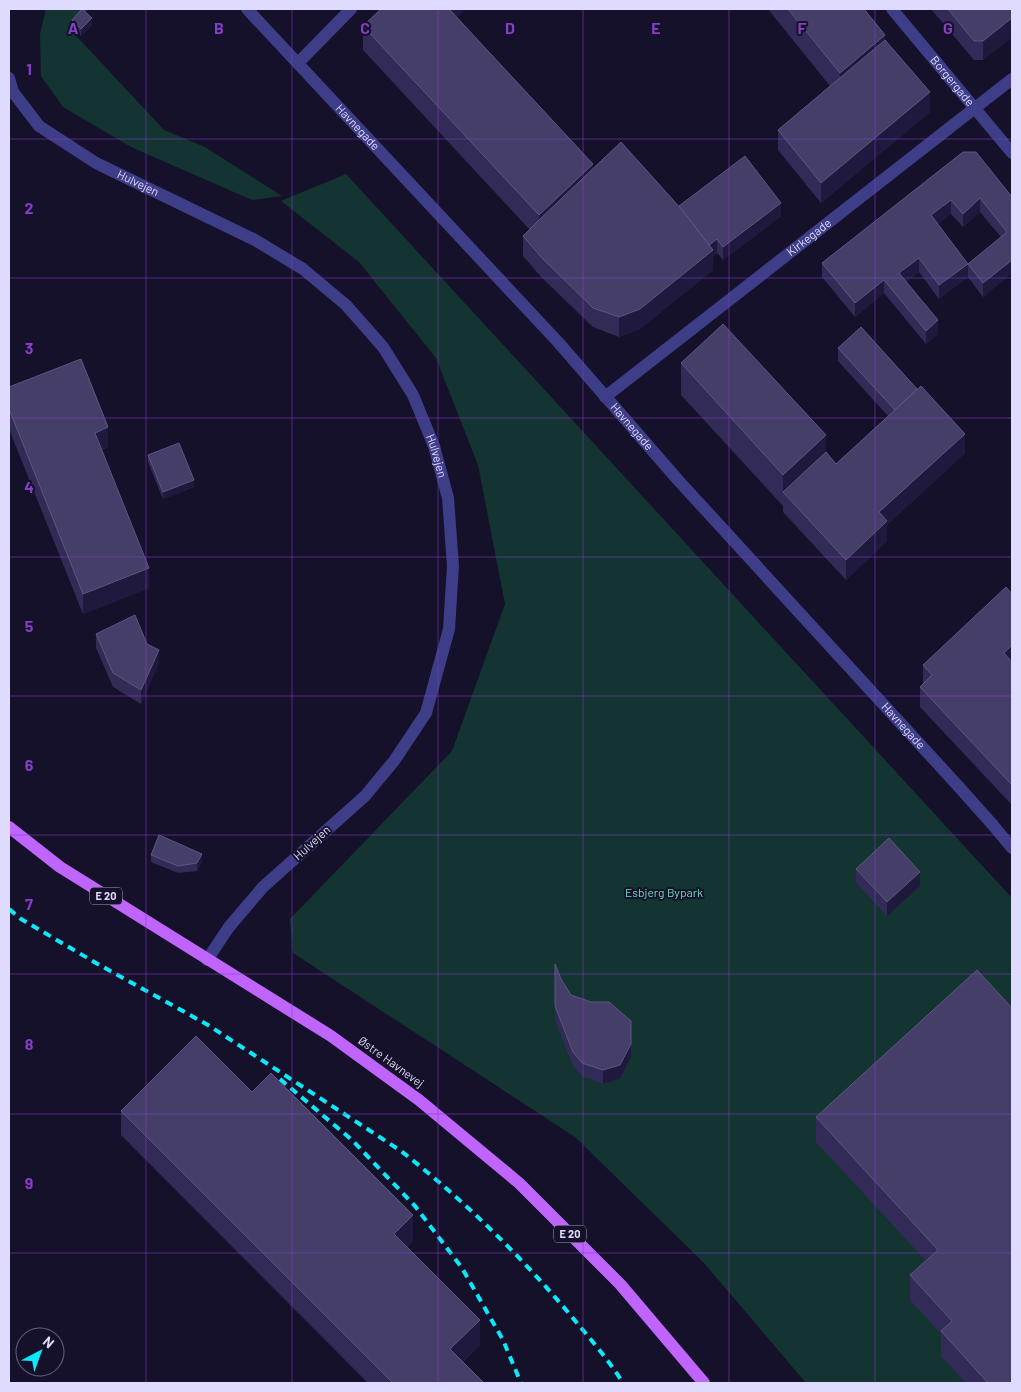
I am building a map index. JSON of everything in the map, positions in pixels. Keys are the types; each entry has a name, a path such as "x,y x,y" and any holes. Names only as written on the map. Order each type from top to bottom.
{"main road":[{"name":"Østre Havnevej","path":"9,827 60,868 331,1036 419,1100 519,1183 620,1284 704,1383"}],"street":[{"name":"Havnegade","path":"247,9 558,342 678,480 1012,848"},
{"path":"298,63 351,9"},
{"name":"Borgergade","path":"892,9 1012,153"},
{"name":"Hulvejen","path":"9,78 13,92 39,126 96,163 255,240 303,269 346,305 383,347 413,395 434,446 448,498 453,566 449,629 426,712 394,761 365,796 263,887 229,928 207,960"},
{"name":"Kirkegade","path":"605,397 1012,79"}],"green space":[{"path":"46,9 89,9 68,27 164,130 205,147 282,196 252,200 131,147 63,107 41,76 40,34"},
{"name":"Esbjerg Bypark","path":"346,174 1012,898 1012,1383 806,1383 704,1263 575,1137 293,953 290,919 452,751 505,604 478,465 436,358 359,262 281,201"}],"building":[{"path":"82,9 92,18 81,29 72,20"},
{"path":"381,9 449,9 593,164 539,215 363,26"},
{"path":"788,9 864,9 885,35 840,73"},
{"path":"948,9 1012,9 1012,18 983,41 974,41"},
{"path":"885,40 930,92 821,183 778,130"},
{"path":"621,142 683,211 713,250 640,309 619,317 593,308 542,258 523,236"},
{"path":"963,152 976,152 1012,197 1012,260 983,283 968,264 939,285 919,258 899,273 938,320 926,331 884,280 855,303 822,263","holes":["980,198 1007,232 968,264 931,215 951,200 963,214"]},
{"path":"745,156 781,203 723,247 717,239 709,245 679,206"},
{"path":"723,324 826,435 783,475 681,363"},
{"path":"861,327 917,389 895,410 838,348"},
{"path":"81,359 108,427 95,433 149,568 83,594 9,409 9,387"},
{"path":"921,386 965,434 879,512 887,521 846,560 783,492 826,452 836,464"},
{"path":"179,443 194,480 163,492 148,455"},
{"path":"1006,587 1012,594 1012,645 1004,653 1012,662 1011,784 920,687 932,675 923,665"},
{"path":"135,615 147,644 159,650 141,690 113,673 96,634"},
{"path":"159,835 202,854 197,863 178,866 151,855"},
{"path":"889,838 920,872 887,902 856,869"},
{"path":"555,964 561,979 571,995 591,1002 609,1002 631,1021 631,1044 620,1065 603,1070 582,1063 573,1052 555,1006"},
{"path":"977,970 1012,1008 1012,1383 988,1383 941,1331 952,1321 910,1275 938,1250 816,1117"},
{"path":"196,1036 252,1092 271,1073 413,1215 394,1234 480,1320 450,1349 484,1383 393,1383 121,1111"}],"railway":[{"path":"9,909 21,919 96,963 208,1025 401,1151 494,1232 557,1299 589,1337 623,1383"},
{"path":"280,1079 352,1140 415,1206 462,1268 503,1340 521,1383"}]}
